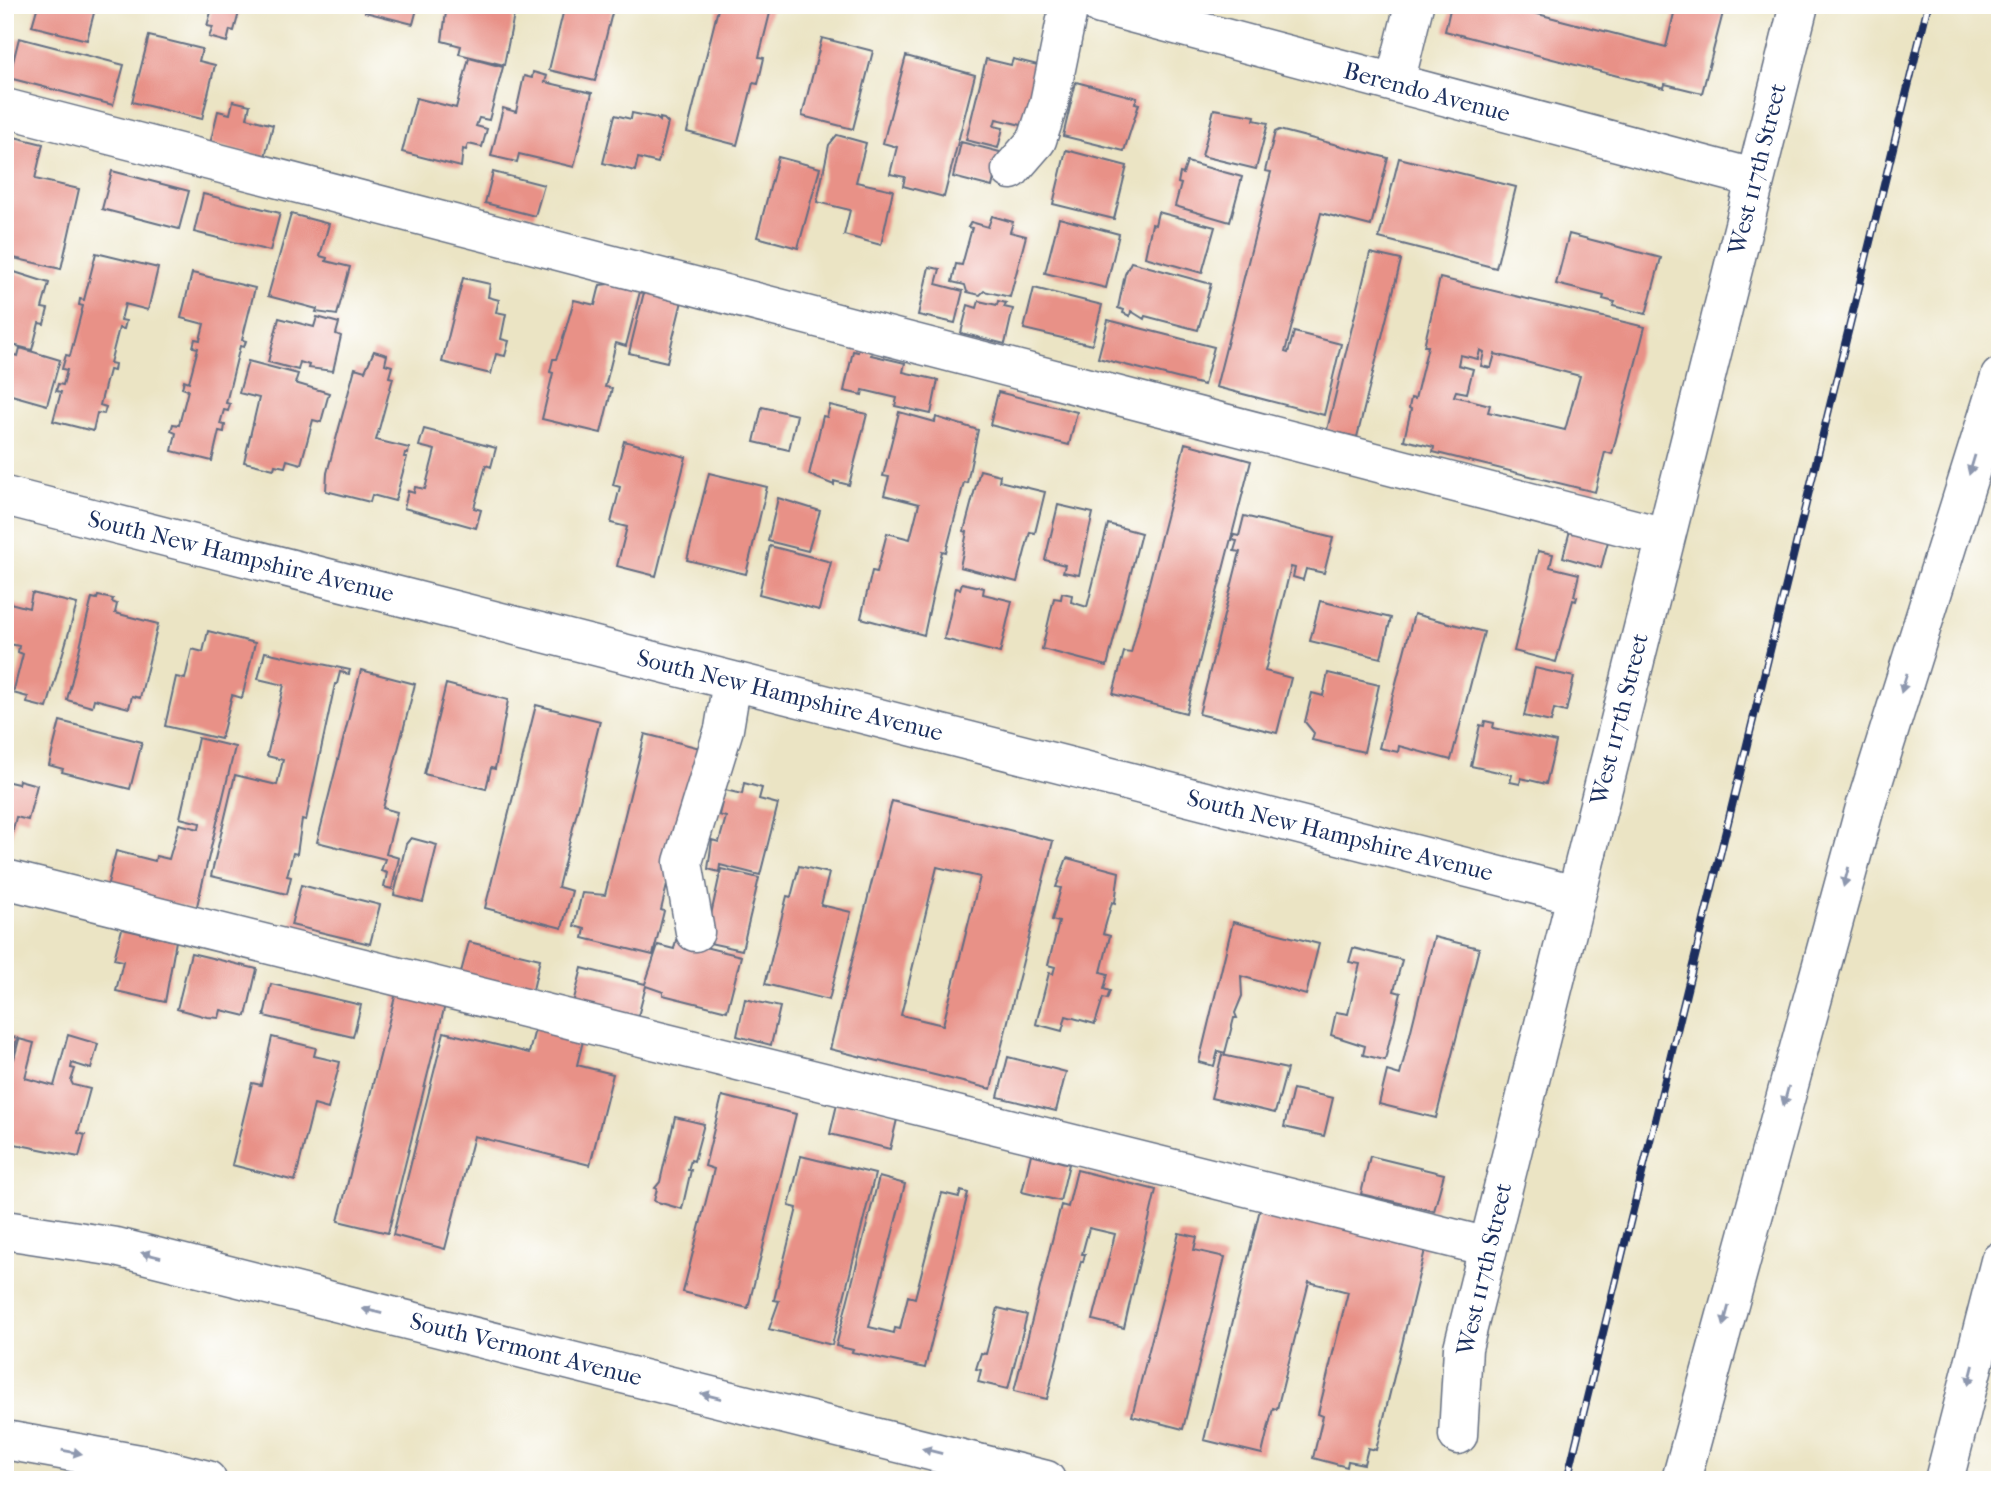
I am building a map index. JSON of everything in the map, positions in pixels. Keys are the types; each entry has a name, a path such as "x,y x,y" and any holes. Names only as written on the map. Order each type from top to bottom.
{"main road":[{"path":"1011,170 1037,140 1049,103 1069,5"},
{"name":"Berendo Avenue","path":"1100,5 1754,178"},
{"path":"1395,83 1414,5"},
{"name":"West 117th Street","path":"1458,1435 1463,1348 1799,5"},
{"path":"5,108 1665,537"},
{"path":"1681,1480 1864,811 2000,377"},
{"name":"South New Hampshire Avenue","path":"5,496 1576,895"},
{"path":"695,933 683,862 724,729 732,681"},
{"path":"5,879 1488,1247"},
{"name":"South Vermont Avenue","path":"5,1230 116,1247 1045,1480"},
{"path":"1944,1480 2000,1261"},
{"path":"5,1440 151,1466 207,1480"}],"building":[{"path":"38,5 96,5 87,40 32,26"},
{"path":"213,5 241,5 234,31 230,30 227,42 209,37 213,27 207,26"},
{"path":"366,5 418,5 413,24 365,12"},
{"path":"447,5 516,5 504,65 459,54 461,46 442,41"},
{"path":"565,5 614,5 595,81 549,70"},
{"path":"719,5 772,5 759,57 764,58 758,84 753,83 737,145 687,132"},
{"path":"1451,5 1532,5 1530,12 1666,47 1676,5 1725,5 1702,93 1665,84 1664,88 1445,31"},
{"path":"149,36 202,49 199,61 215,65 202,119 132,102"},
{"path":"19,38 124,65 113,105 9,78"},
{"path":"822,38 873,51 853,129 802,116"},
{"path":"906,56 975,75 944,197 903,186 905,177 890,174 897,147 883,143"},
{"path":"469,58 503,67 489,120 479,118 476,126 487,129 482,147 468,144 466,150 463,149 461,167 402,152 416,98 456,108"},
{"path":"986,59 1011,65 1013,59 1050,68 1038,129 996,119 994,126 1003,128 998,148 966,140"},
{"path":"533,72 547,76 545,82 592,93 574,167 519,154 517,162 491,156 503,108 516,112 524,76 532,78"},
{"path":"1076,82 1137,98 1135,103 1139,104 1124,151 1063,136"},
{"path":"233,101 250,105 247,118 273,125 265,157 210,144 218,111 230,114"},
{"path":"1214,109 1255,116 1254,120 1268,123 1256,169 1202,156"},
{"path":"632,113 660,121 660,118 664,119 668,123 658,163 638,158 635,171 603,163 615,115 631,119"},
{"path":"1279,130 1388,158 1371,226 1321,213 1285,352 1288,353 1294,332 1341,344 1324,415 1216,387 1271,172 1265,171 1275,132"},
{"path":"6,135 43,144 35,179 79,189 61,269 5,256"},
{"path":"837,135 866,143 856,182 893,190 881,245 844,235 850,210 817,202 829,145"},
{"path":"961,142 1000,152 992,187 953,177"},
{"path":"1066,150 1127,166 1114,219 1053,204"},
{"path":"778,157 820,168 798,248 757,237"},
{"path":"1399,158 1516,187 1496,268 1379,238"},
{"path":"1187,162 1242,177 1230,222 1175,206 1181,184 1178,183 1180,173 1183,174"},
{"path":"112,171 189,191 179,229 102,209"},
{"path":"493,172 544,185 535,216 485,203"},
{"path":"203,194 280,213 270,251 194,232"},
{"path":"1158,212 1215,227 1202,273 1145,257 1152,224 1155,225"},
{"path":"291,214 329,224 320,256 327,258 326,261 350,267 337,315 316,312 317,309 268,296"},
{"path":"992,216 1013,222 1010,232 1026,236 1010,297 984,291 980,295 967,292 965,285 952,282 956,264 962,265 972,228 968,227 971,222 988,227"},
{"path":"1059,218 1119,234 1106,288 1045,273"},
{"path":"1569,234 1661,258 1646,314 1613,306 1615,302 1603,299 1604,296 1556,284"},
{"path":"96,253 158,268 148,310 125,304 121,320 126,321 124,329 119,328 110,363 115,364 114,371 109,370 100,405 106,407 104,414 97,413 93,431 53,421 61,392 56,391 58,384 63,385 67,370 62,369 66,355 70,356 83,306 79,305 80,299 84,300"},
{"path":"1370,253 1401,260 1357,437 1327,430"},
{"path":"1131,262 1211,284 1198,330 1145,316 1144,319 1131,311 1130,316 1118,308 1125,274"},
{"path":"929,267 940,269 936,284 963,291 955,323 918,315"},
{"path":"5,269 49,283 42,308 48,309 44,324 39,323 32,350 5,343"},
{"path":"192,273 255,288 242,340 246,341 244,347 240,346 226,403 230,404 228,411 224,410 220,424 225,425 224,432 219,431 212,461 172,451 176,433 171,431 173,424 179,425 188,390 182,388 184,380 189,382 198,348 193,347 195,339 200,340 204,324 181,318"},
{"path":"463,278 490,284 488,297 499,300 496,312 506,314 501,339 509,341 505,356 496,354 491,374 442,362"},
{"path":"1440,278 1645,327 1612,454 1605,452 1595,492 1433,452 1434,447 1404,440 1411,398 1415,399 1428,346 1424,346","holes":["1480,350 1484,352 1481,366 1491,368 1495,354 1580,376 1565,430 1488,412 1490,405 1454,396 1456,391 1467,393 1473,369 1458,365 1460,355 1478,359"]},
{"path":"643,280 626,346 616,343 605,387 612,388 601,433 542,419 553,373 550,372 553,359 556,359 560,349 574,300 595,305 600,285"},
{"path":"645,288 683,297 667,362 629,353"},
{"path":"1034,288 1102,305 1092,345 1024,329"},
{"path":"979,301 997,305 998,301 1006,303 1004,307 1013,309 1005,344 961,333 968,305 977,308"},
{"path":"317,317 339,323 336,334 341,336 333,371 308,368 309,365 300,362 298,370 268,362 279,318 314,327"},
{"path":"1108,320 1214,347 1204,385 1098,358"},
{"path":"20,348 60,360 47,405 8,394 5,401 5,353 18,356"},
{"path":"859,349 872,352 871,355 905,363 903,372 938,380 931,414 895,406 897,398 863,390 862,395 844,391 853,351 858,352"},
{"path":"374,351 387,355 385,364 392,366 389,377 393,378 376,440 409,448 408,454 405,453 404,457 407,457 395,501 372,495 370,502 326,491 327,473 355,368 365,371"},
{"path":"248,361 298,374 295,383 329,393 321,422 313,420 301,464 287,460 285,467 275,465 274,469 244,462 259,398 239,393"},
{"path":"998,392 1077,412 1069,445 990,425"},
{"path":"830,405 867,414 849,485 834,481 834,485 809,475 823,416 827,417"},
{"path":"762,407 797,415 789,450 754,442"},
{"path":"899,412 935,422 936,417 978,430 967,483 964,482 946,552 942,551 924,635 861,618 872,571 877,572 887,533 910,539 919,504 884,495 889,477 883,476"},
{"path":"424,429 496,448 491,467 486,465 474,508 481,510 476,528 404,508 408,491 414,493 415,487 425,489 435,450 419,446"},
{"path":"624,441 686,457 656,576 617,566 627,527 611,523 620,487 613,485"},
{"path":"1185,443 1251,461 1186,713 1113,694 1124,652 1131,653"},
{"path":"980,470 1000,475 999,481 1045,492 1035,533 1030,532 1017,582 960,567 967,532 964,531"},
{"path":"709,473 767,487 746,574 687,560"},
{"path":"778,498 820,511 808,551 768,541"},
{"path":"1058,505 1093,513 1079,575 1063,572 1065,565 1045,560"},
{"path":"1244,516 1333,538 1324,573 1306,569 1303,580 1293,577 1295,568 1291,567 1265,671 1291,678 1277,733 1199,714 1240,552 1234,551 1237,541 1232,540 1234,535 1239,536"},
{"path":"1573,519 1611,530 1601,568 1563,557"},
{"path":"1108,524 1141,533 1107,666 1042,649 1054,598 1061,599 1062,593 1072,595 1071,602 1087,607"},
{"path":"770,546 831,562 819,610 759,594"},
{"path":"1538,551 1553,554 1550,567 1579,574 1574,596 1577,597 1576,601 1573,600 1556,662 1514,651"},
{"path":"962,583 984,588 983,594 1012,601 1000,653 944,639 956,588 960,589"},
{"path":"32,593 77,604 47,708 27,703 28,697 13,693 23,654 18,652 19,646 5,643 5,622 10,603 29,608"},
{"path":"98,596 113,599 112,602 117,604 115,613 158,624 140,698 132,696 129,708 94,699 92,707 67,700 92,598 97,599"},
{"path":"1320,601 1391,618 1381,658 1310,641"},
{"path":"1414,614 1484,632 1451,760 1399,746 1398,752 1379,748"},
{"path":"208,631 255,643 242,698 232,695 221,739 165,726 176,677 185,679 192,649 203,652"},
{"path":"265,652 350,670 349,674 340,672 335,684 306,820 302,819 297,854 293,853 287,876 291,877 287,894 211,876 235,775 277,785 283,760 267,756 284,685 258,679"},
{"path":"1535,668 1574,677 1566,712 1554,709 1551,722 1524,716"},
{"path":"361,670 415,684 383,808 397,812 386,854 399,858 392,889 384,887 387,873 381,871 385,859 317,842"},
{"path":"1328,673 1379,685 1364,752 1312,740 1314,733 1305,722 1312,693 1323,696"},
{"path":"446,684 508,700 495,769 491,768 486,789 424,774"},
{"path":"536,705 600,721 558,887 572,891 562,928 485,908"},
{"path":"60,721 142,742 130,789 62,772 63,769 49,765"},
{"path":"1485,721 1494,723 1493,728 1556,742 1546,784 1521,778 1520,784 1510,782 1512,775 1471,766 1480,725 1484,726"},
{"path":"645,734 700,748 661,910 664,911 653,955 583,938 585,929 574,926 582,893 605,895"},
{"path":"198,738 235,747 196,910 107,887 116,851 155,861 156,856 169,859 179,824 199,829 200,823 180,818"},
{"path":"19,780 37,785 28,820 16,817 8,851 5,850 5,781 18,784"},
{"path":"744,783 762,788 759,799 778,804 760,875 720,865 719,872 708,869 712,840 719,842 726,817 719,815 725,790 742,794"},
{"path":"892,801 1053,841 991,1089 830,1049","holes":["937,867 980,877 943,1025 901,1015"]},
{"path":"411,838 437,845 423,902 394,895 406,844"},
{"path":"1067,858 1119,872 1115,903 1112,902 1103,934 1110,936 1101,972 1108,974 1104,989 1110,991 1107,999 1103,998 1095,1024 1066,1016 1062,1031 1036,1024 1049,973 1053,974 1055,967 1048,965 1059,922 1052,920 1061,888 1056,887"},
{"path":"799,866 829,873 821,905 851,912 829,1000 765,984 787,896 791,897"},
{"path":"721,869 759,878 742,950 705,942"},
{"path":"301,885 380,905 370,944 291,925"},
{"path":"1233,922 1319,944 1306,995 1241,976 1242,996 1235,1013 1237,1018 1234,1018 1225,1053 1218,1051 1214,1066 1199,1062"},
{"path":"122,929 176,941 165,1002 116,991 123,961 114,959"},
{"path":"1434,937 1479,948 1436,1118 1379,1104 1387,1071 1400,1075"},
{"path":"676,940 741,956 727,1011 663,995 663,992 646,986 637,1020 573,1003 582,968 645,984 658,945 674,949"},
{"path":"469,942 540,959 532,994 460,976"},
{"path":"1353,948 1402,960 1394,991 1401,993 1385,1060 1363,1055 1365,1046 1331,1035 1336,1012 1348,1014 1360,964 1349,962"},
{"path":"191,953 257,969 246,1016 221,1010 219,1018 207,1017 177,1009"},
{"path":"271,984 361,1005 353,1037 264,1016"},
{"path":"398,985 447,997 388,1233 338,1221"},
{"path":"745,999 780,1007 771,1045 737,1036"},
{"path":"537,1021 585,1033 577,1065 613,1074 590,1165 474,1136 445,1249 393,1235 444,1032 529,1053"},
{"path":"5,1035 17,1038 12,1058 14,1059 19,1039 34,1043 25,1078 54,1086 68,1035 98,1044 91,1069 72,1063 71,1068 75,1069 71,1081 73,1085 90,1089 78,1133 85,1135 79,1157 5,1142"},
{"path":"272,1037 316,1048 314,1056 340,1062 328,1109 314,1105 295,1181 232,1165 252,1083 261,1085"},
{"path":"1222,1055 1287,1069 1275,1113 1211,1098"},
{"path":"1008,1057 1066,1072 1056,1111 998,1097"},
{"path":"1293,1089 1333,1098 1324,1136 1284,1127"},
{"path":"722,1096 796,1114 748,1308 683,1292 714,1169 705,1166"},
{"path":"838,1100 898,1115 890,1149 830,1134"},
{"path":"675,1117 704,1124 694,1161 691,1160 688,1170 691,1170 682,1209 654,1201 655,1188 660,1182"},
{"path":"1031,1154 1069,1164 1060,1201 1022,1192"},
{"path":"801,1156 875,1174 832,1345 769,1329 779,1301 774,1300 797,1208 789,1206"},
{"path":"1370,1156 1444,1174 1434,1211 1361,1194"},
{"path":"1077,1170 1156,1190 1124,1328 1093,1320 1115,1234 1089,1228 1082,1254 1085,1254 1047,1399 1014,1391 1061,1205 1068,1207"},
{"path":"879,1177 905,1184 869,1327 894,1333 895,1328 900,1329 908,1296 915,1298 942,1193 959,1197 961,1191 968,1193 925,1368 836,1346"},
{"path":"1261,1205 1426,1246 1376,1450 1368,1448 1364,1464 1348,1461 1347,1467 1313,1458 1323,1416 1318,1414 1348,1292 1309,1282 1277,1409 1273,1408 1262,1454 1204,1440"},
{"path":"1179,1233 1197,1237 1194,1250 1225,1257 1183,1429 1132,1416"},
{"path":"998,1308 1027,1315 1008,1389 978,1382 981,1370 976,1369 981,1353 986,1354"}],"railway":[{"path":"1567,1480 1928,5"}]}
